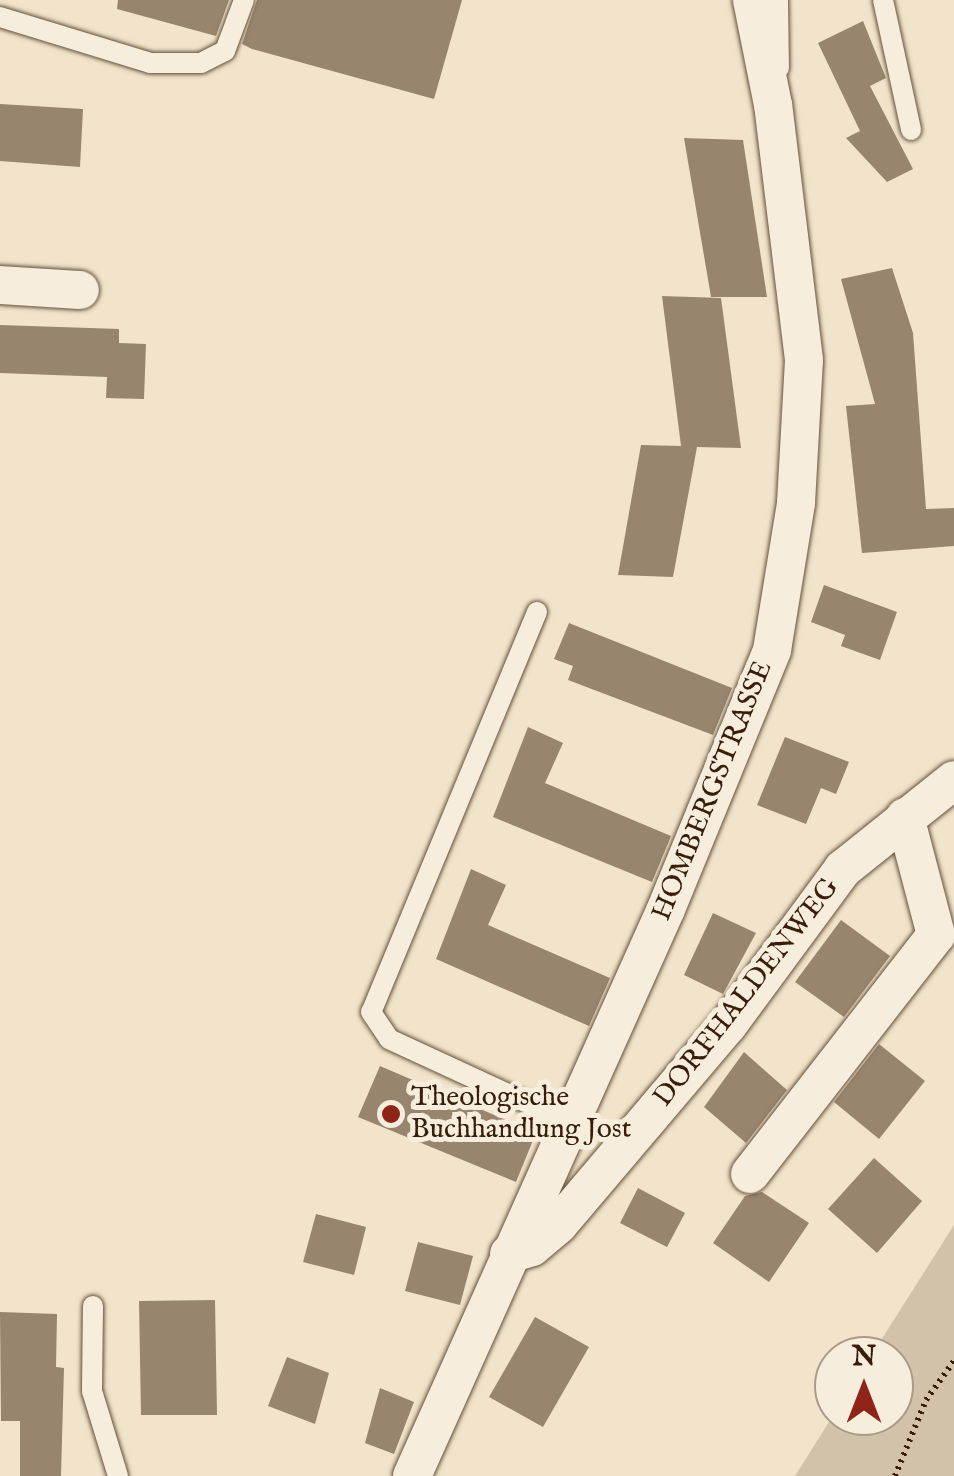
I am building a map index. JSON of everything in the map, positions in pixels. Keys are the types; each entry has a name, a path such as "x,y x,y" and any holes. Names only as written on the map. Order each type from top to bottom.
{"street":[{"name":"HOMBERGSTRASSE","path":"412,1476 755,698 780,614 801,456 804,360 773,105 752,0"},
{"path":"0,285 80,290"},
{"name":"DORFHALDENWEG","path":"509,1254 532,1247 559,1224 728,1026 843,869 954,780"},
{"path":"750,1174 936,935 905,817"}],"lane":[{"path":"0,16 150,63 200,63 225,51 244,0"},
{"path":"773,105 778,0"},
{"path":"883,0 912,130"},
{"path":"537,612 371,1012 390,1039 569,1122"},
{"path":"93,1306 92,1391 118,1476"}],"path":[{"path":"896,1476 926,1400 954,1361"}],"shaded area":[{"path":"954,1225 954,1476 795,1476 820,1436 914,1436 914,1336 884,1336"}],"building":[{"path":"118,0 229,0 216,36 117,9"},
{"path":"257,0 462,0 434,99 242,44"},
{"path":"863,21 886,78 870,86 913,169 887,182 846,138 860,131 818,43"},
{"path":"0,104 83,109 80,167 0,161"},
{"path":"684,138 743,140 767,297 711,297"},
{"path":"892,268 913,333 926,509 954,508 954,546 862,553 846,406 875,404 841,279"},
{"path":"662,296 721,298 741,448 697,447 673,577 618,575 641,445 681,446"},
{"path":"0,325 119,329 119,343 146,344 144,399 106,398 107,377 0,373"},
{"path":"824,585 897,612 880,660 841,646 845,635 811,622"},
{"path":"569,623 732,688 713,735 568,680 573,666 554,659"},
{"path":"528,727 563,743 545,783 671,836 652,882 493,817"},
{"path":"785,737 849,762 836,794 821,788 806,824 757,805"},
{"path":"471,869 506,885 488,925 610,978 589,1026 436,959"},
{"path":"713,913 756,933 723,994 684,975"},
{"path":"841,920 890,956 844,1017 795,982"},
{"path":"879,1044 925,1081 879,1139 834,1102"},
{"path":"744,1052 787,1090 746,1143 704,1107"},
{"path":"380,1066 536,1133 516,1182 358,1117"},
{"path":"874,1158 922,1201 877,1253 828,1209"},
{"path":"638,1188 685,1213 667,1247 620,1223"},
{"path":"762,1192 809,1223 769,1282 713,1243 745,1196"},
{"path":"316,1214 366,1227 354,1275 303,1262"},
{"path":"418,1242 473,1256 460,1305 405,1291"},
{"path":"215,1300 217,1415 141,1415 139,1301"},
{"path":"0,1312 57,1314 56,1367 64,1368 61,1476 20,1476 20,1421 1,1421"},
{"path":"535,1317 589,1347 543,1427 489,1397"},
{"path":"287,1357 329,1373 315,1424 268,1406"},
{"path":"380,1388 414,1402 394,1454 365,1443"}],"place":[{"name":"Theologische Buchhandlung Jost","path":"391,1114"}]}
